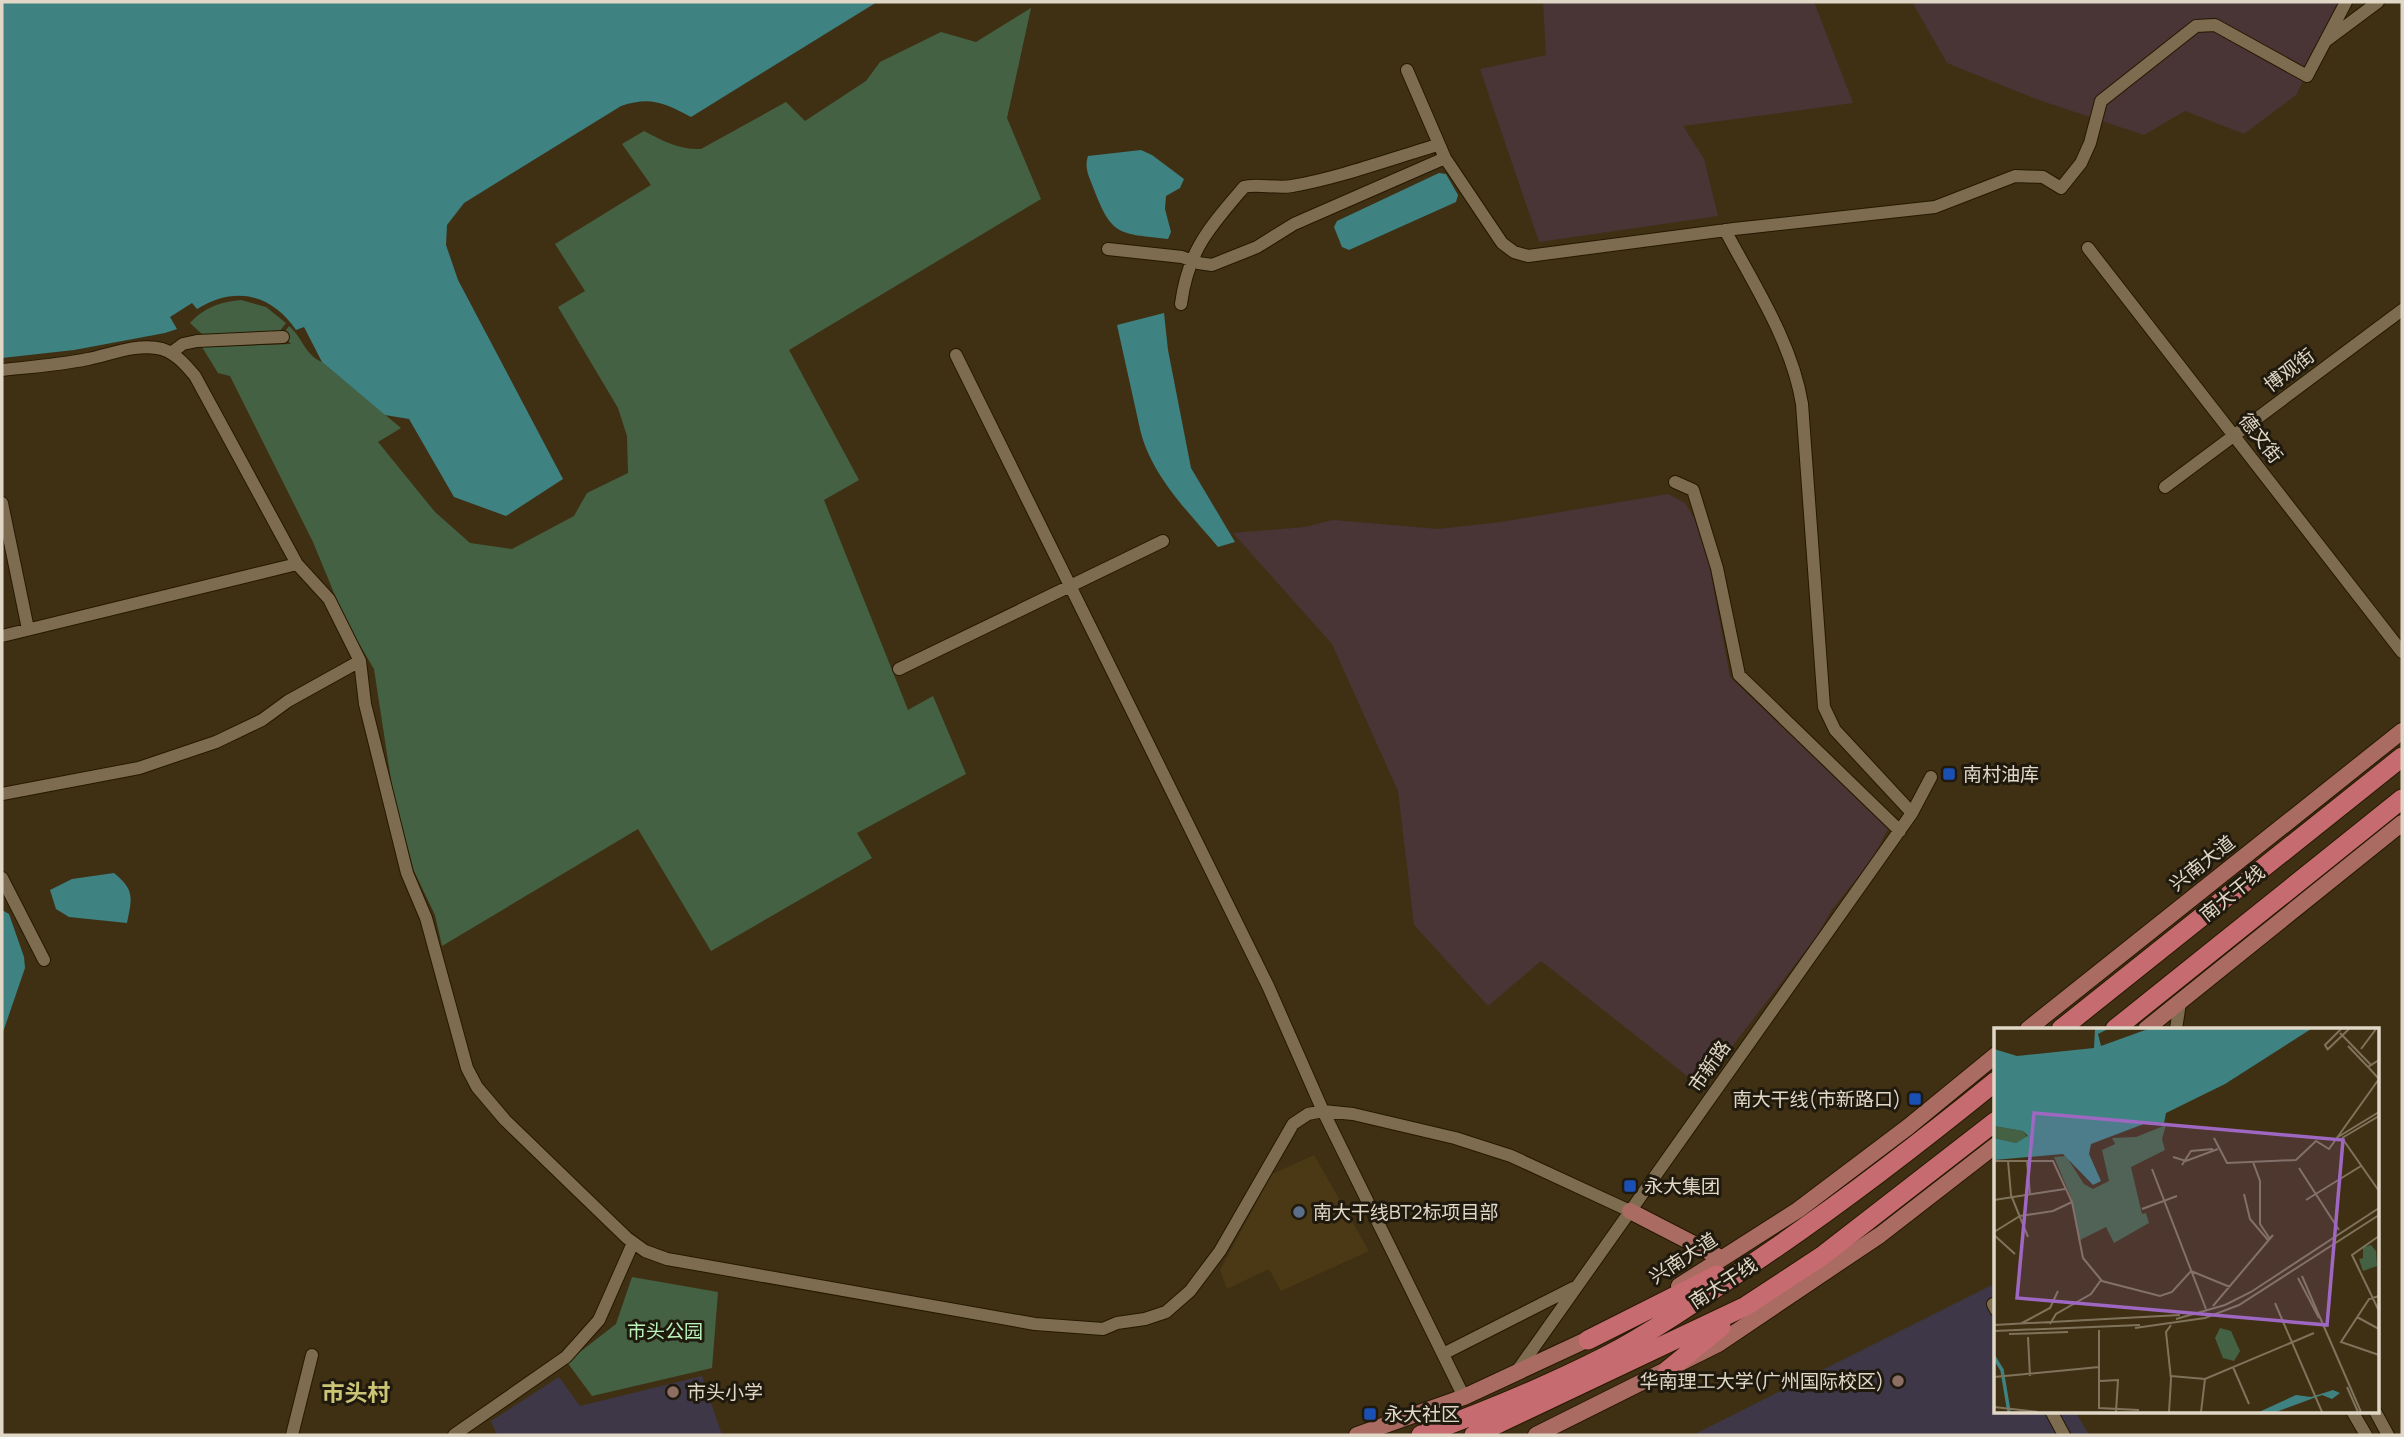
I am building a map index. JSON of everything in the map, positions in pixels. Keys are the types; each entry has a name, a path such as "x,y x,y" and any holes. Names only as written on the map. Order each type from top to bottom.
{"highway":[{"name":"南大干线","path":"2062,1028 2402,757"},
{"name":"南大干线","path":"2116,1028 2402,799"},
{"name":"南大干线","path":"1421,1435 1465,1419 1607,1355 1694,1303 1796,1235 1912,1149 1994,1084"},
{"name":"南大干线","path":"1474,1435 1746,1306 1822,1256 1994,1123"},
{"path":"1588,1340 1796,1235"},
{"path":"1668,1370 1746,1306"}],"main road":[{"name":"兴南大道","path":"2029,1028 2402,731"},
{"path":"2147,1028 2402,823"},
{"name":"兴南大道","path":"1357,1435 1464,1397 1588,1340 1668,1294 1798,1210 1908,1127 1994,1057"},
{"path":"1536,1435 1718,1344 1880,1235 1994,1147"},
{"path":"1630,1211 1721,1258"}],"street":[{"path":"1407,70 1445,158 1502,243 1514,252 1528,256 1725,230 1935,207 2015,176 2043,177 2061,188 2081,163 2090,143 2101,101 2196,26 2215,25 2307,76 2346,2"},
{"path":"2324,43 2378,2"},
{"path":"1181,304 1183,286 1202,237 1244,187 1290,186 1335,176 1438,145"},
{"path":"1108,249 1182,257 1212,265 1257,247 1294,224 1445,158"},
{"path":"1725,230 1781,338 1797,376 1802,404 1824,707 1835,730 1912,813"},
{"name":"德文街","path":"2088,248 2402,652"},
{"name":"博观街","path":"2165,487 2402,310"},
{"path":"171,353 183,344 197,341 283,337"},
{"path":"2,370 85,360 147,347 171,353 195,376 297,564 329,599 360,661 365,704 407,873 426,918 467,1068 477,1087 505,1120 633,1243 645,1251 667,1259 1035,1324 1103,1329 1117,1323 1145,1320 1166,1312 1190,1291 1220,1251 1293,1124 1308,1114 1323,1111 1353,1114 1511,1156 1630,1211"},
{"path":"956,355 1268,986 1323,1111 1464,1397"},
{"path":"1675,482 1693,490 1717,568 1739,675 1900,831"},
{"path":"2,503 28,629"},
{"path":"899,669 1163,541"},
{"path":"2,636 297,564"},
{"path":"2,794 139,768 216,743 262,720 288,701 360,661"},
{"name":"市新路","path":"1514,1374 1900,831 1931,777"},
{"path":"2,878 44,960"},
{"path":"2175,1028 2180,1003"},
{"path":"454,1435 566,1357 599,1320 633,1243"},
{"path":"1443,1354 1577,1286"},
{"path":"292,1435 312,1356"},
{"path":"2052,1412 2064,1435"},
{"path":"2353,1412 2367,1435"},
{"path":"2376,1412 2388,1435"}],"shaded area":[{"path":"1543,2 1814,2 1853,103 1683,126 1704,159 1718,216 1539,242 1480,69 1546,55"},
{"path":"1912,2 2343,2 2296,95 2244,134 2185,111 2144,135 2036,99 1947,63"},
{"path":"1668,494 1685,503 1703,532 1730,677 1888,829 1872,859 1831,911 1817,936 1701,1087 1541,961 1488,1006 1414,925 1398,791 1332,644 1233,533 1305,527 1333,520 1438,529 1501,522"},
{"name":"南大干线BT2标项目部","path":"1314,1155 1369,1251 1281,1291 1269,1269 1227,1289 1220,1270 1272,1174"},
{"name":"华南理工大学(广州国际校区)","path":"1994,1284 1994,1412 2076,1412 2089,1435 1693,1435"},
{"name":"市头小学","path":"702,1376 722,1435 497,1435 491,1421 559,1377 580,1406"}],"green space":[{"path":"1031,8 1007,118 1041,199 789,350 859,480 824,500 908,710 933,696 966,774 857,833 872,858 711,951 638,829 442,946 435,915 414,871 393,793 374,669 346,622 313,542 230,376 218,373 202,347 291,344 282,335 289,326 311,355 401,428 378,442 435,512 470,543 512,549 574,516 587,493 628,473 627,436 618,408 558,307 585,291 555,244 651,185 622,144 644,131 678,146 701,149 786,102 805,121 866,81 880,62 941,32 976,42"},
{"path":"241,300 266,307 286,323 279,332 203,335 190,323 213,306"},
{"name":"市头公园","path":"632,1277 718,1292 712,1368 592,1396 567,1362 616,1324"}],"water":[{"path":"2,2 877,2 691,117 657,102 621,106 464,203 447,225 446,245 458,280 563,479 506,516 454,497 409,419 385,415 322,362 304,327 296,330 275,308 251,297 225,297 197,309 192,303 170,317 177,329 165,333 74,350 2,358"},
{"path":"1141,150 1184,179 1180,188 1166,196 1165,209 1171,232 1168,239 1119,230 1106,215 1089,176 1088,156"},
{"path":"1439,173 1446,174 1458,195 1456,202 1349,250 1342,247 1334,227 1337,221"},
{"path":"1164,313 1168,350 1191,468 1235,542 1218,547 1162,477 1145,446 1140,429 1117,325"},
{"path":"114,873 129,890 127,923 69,917 56,909 50,890 72,879"},
{"path":"2,910 9,914 24,957 25,968 2,1035"}],"place":[{"name":"南村油库","path":"1949,774"},
{"name":"南大干线(市新路口)","path":"1915,1099"},
{"name":"永大集团","path":"1630,1186"},
{"name":"南大干线BT2标项目部","path":"1299,1212"},
{"name":"华南理工大学(广州国际校区)","path":"1898,1381"},
{"name":"市头小学","path":"673,1392"},
{"name":"永大社区","path":"1370,1414"}],"district":[{"name":"市头村","path":"356,1393"}]}
